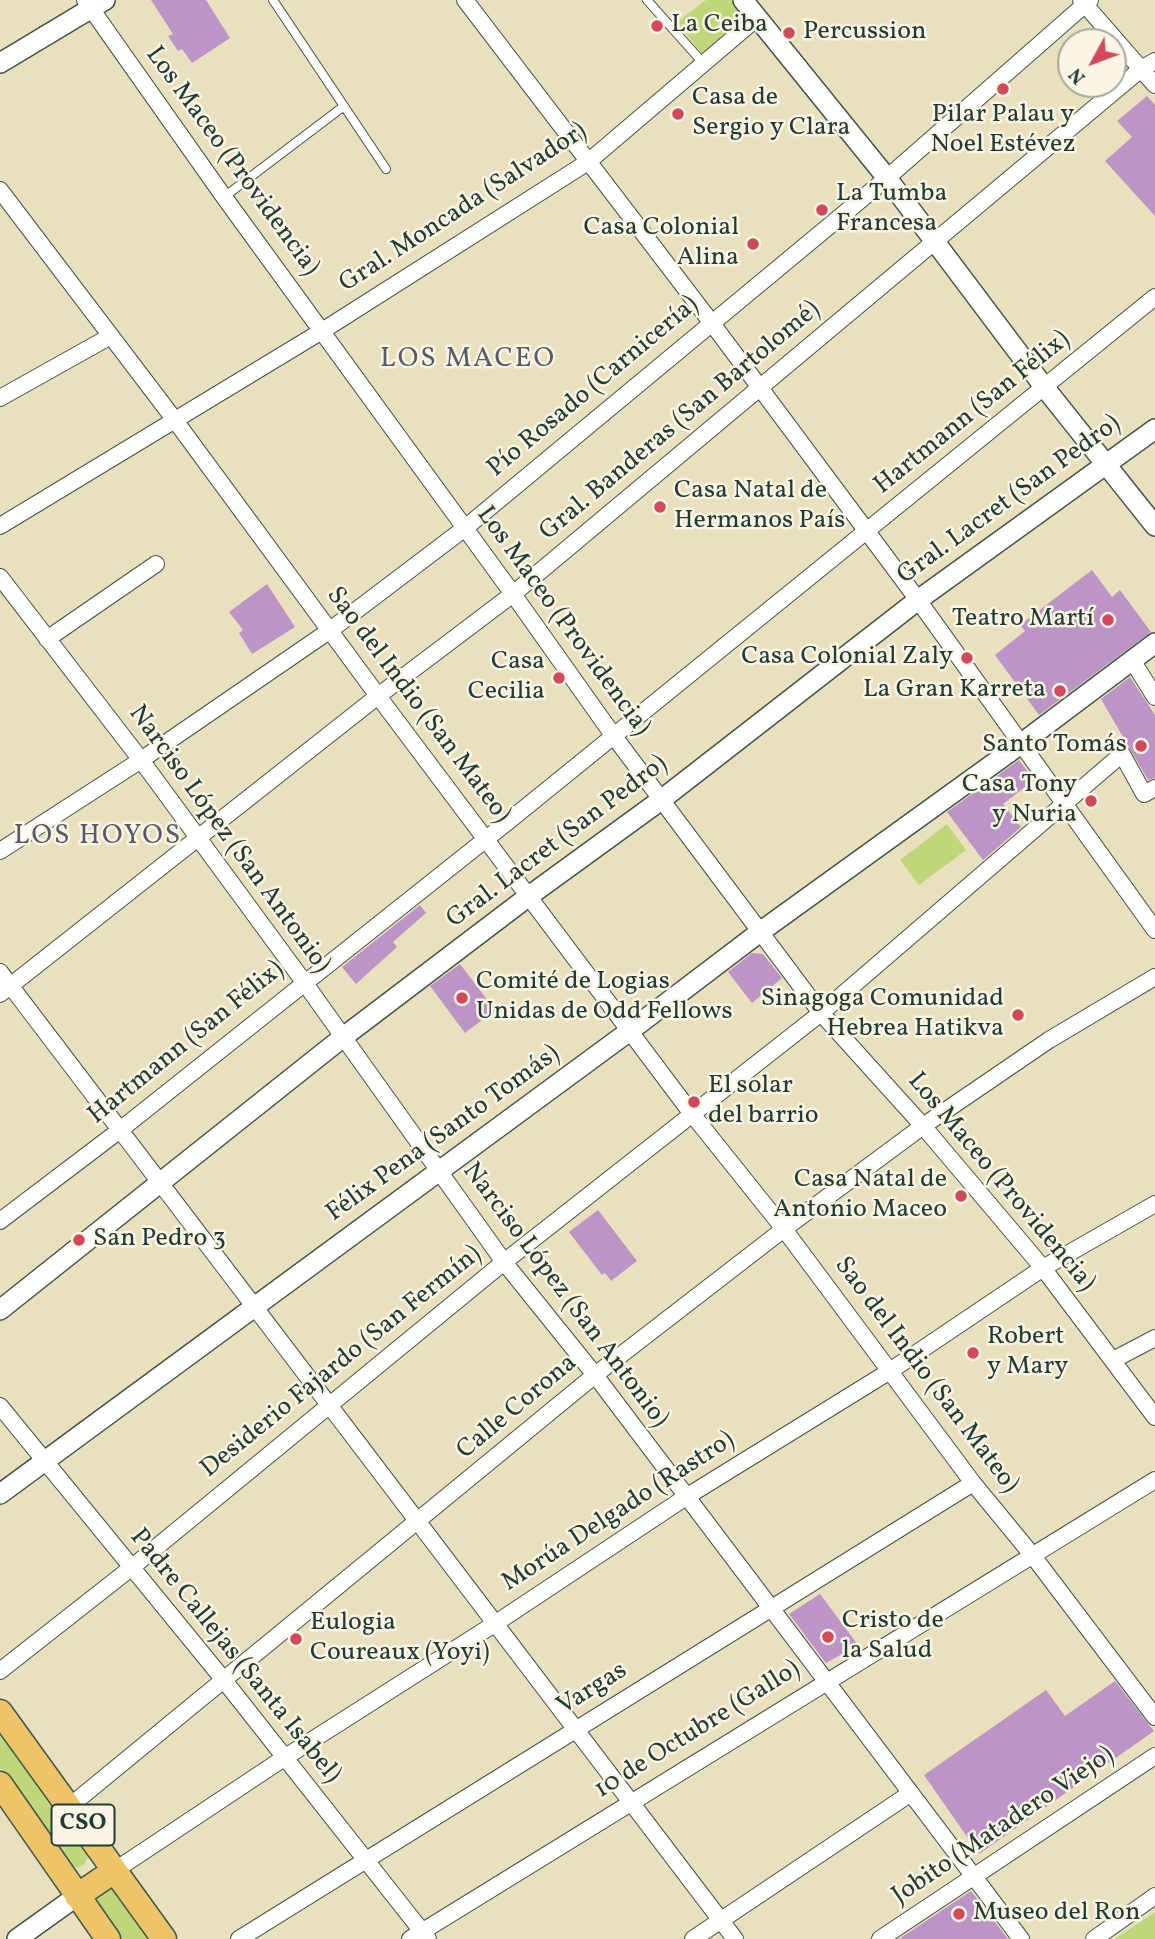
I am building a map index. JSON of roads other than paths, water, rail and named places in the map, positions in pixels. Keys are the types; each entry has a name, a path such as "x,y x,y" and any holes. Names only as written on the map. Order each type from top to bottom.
{"main road":[{"name":"CSO","path":"0,1712 164,1939"},
{"name":"CSO","path":"0,1784 108,1939"},
{"path":"77,1896 114,1871"}],"street":[{"path":"465,0 711,322 918,600 1155,930"},
{"path":"743,0 887,178 1045,388 1155,526"},
{"path":"1085,2 1148,65 1155,85"},
{"name":"Pío Rosado (Carnicería)","path":"0,851 141,760 329,631 464,528 887,178 1085,2"},
{"path":"0,64 94,3"},
{"name":"Los Maceo (Providencia)","path":"94,3 223,197 613,735 760,932 821,1013 923,1126 1043,1268 1155,1417"},
{"name":"Gral. Moncada (Salvador)","path":"0,526 322,331 588,162 757,18"},
{"name":"Gral. Banderas (San Bartolomé)","path":"5,990 378,696 513,594 1148,65"},
{"name":"Sao del Indio (San Mateo)","path":"0,190 692,1114 784,1229 973,1483 1033,1556 1155,1717"},
{"name":"Hartmann (San Félix)","path":"0,1221 120,1130 486,838 1155,297"},
{"path":"0,398 109,337"},
{"name":"Gral. Lacret (San Pedro)","path":"0,1310 342,1038 661,800 918,600 1155,429"},
{"path":"47,639 156,564"},
{"name":"Narciso López (San Antonio)","path":"0,577 141,760 504,1262 595,1375 1021,1939"},
{"name":"Félix Pena (Santo Tomás)","path":"0,1494 1155,643"},
{"path":"1132,660 1155,697"},
{"name":"Desiderio Fajardo (San Fermín)","path":"0,1671 131,1568 504,1262 821,1013 1122,754 1144,794 1155,788"},
{"path":"0,972 5,990 162,1183 327,1406 496,1623 735,1939"},
{"name":"Calle Corona","path":"70,1806 595,1375 784,1229 923,1126 1049,1040 1155,977"},
{"name":"Morúa Delgado (Rastro)","path":"114,1871 686,1497 890,1371 1043,1268 1155,1203"},
{"path":"1113,1360 1155,1338"},
{"name":"Padre Callejas (Santa Isabel)","path":"0,1406 223,1679 365,1859 420,1937"},
{"name":"10 de Octubre (Gallo)","path":"420,1937 630,1802 1155,1480"},
{"name":"Vargas","path":"239,1939 769,1607 973,1483"},
{"name":"Jobito (Matadero Viejo)","path":"880,1939 1155,1756"},
{"path":"693,1939 911,1793"},
{"path":"17,1939 77,1896"},
{"path":"1094,1939 1155,1896"}],"lane":[{"path":"273,0 386,169"},
{"path":"647,0 704,64"},
{"path":"223,197 344,106"}],"place":[{"name":"La Ceiba","path":"657,26"},
{"name":"Percussion","path":"789,33"},
{"name":"Pilar Palau y Noel Estévez","path":"1003,89"},
{"name":"Casa de Sergio y Clara","path":"678,114"},
{"name":"La Tumba Francesa","path":"822,210"},
{"name":"Casa Colonial Alina","path":"753,244"},
{"name":"Casa Natal de Hermanos País","path":"660,507"},
{"name":"Teatro Martí","path":"1108,620"},
{"name":"Casa Colonial Zaly","path":"967,658"},
{"name":"Casa Cecilia","path":"559,678"},
{"name":"La Gran Karreta","path":"1060,691"},
{"name":"Santo Tomás","path":"1141,746"},
{"name":"Casa Tony y Nuria","path":"1091,801"},
{"name":"Comité de Logias Unidas de Odd Fellows","path":"462,998"},
{"name":"Sinagoga Comunidad Hebrea Hatikva","path":"1018,1015"},
{"name":"El solar del barrio","path":"694,1102"},
{"name":"Casa Natal de Antonio Maceo","path":"961,1196"},
{"name":"San Pedro 3","path":"79,1240"},
{"name":"Robert y Mary","path":"973,1353"},
{"name":"Cristo de la Salud","path":"828,1637"},
{"name":"Eulogia Coureaux (Yoyi)","path":"296,1639"},
{"name":"Museo del Ron","path":"959,1914"}],"district":[{"name":"LOS MACEO","path":"468,361"},
{"name":"LOS HOYOS","path":"98,838"}]}
